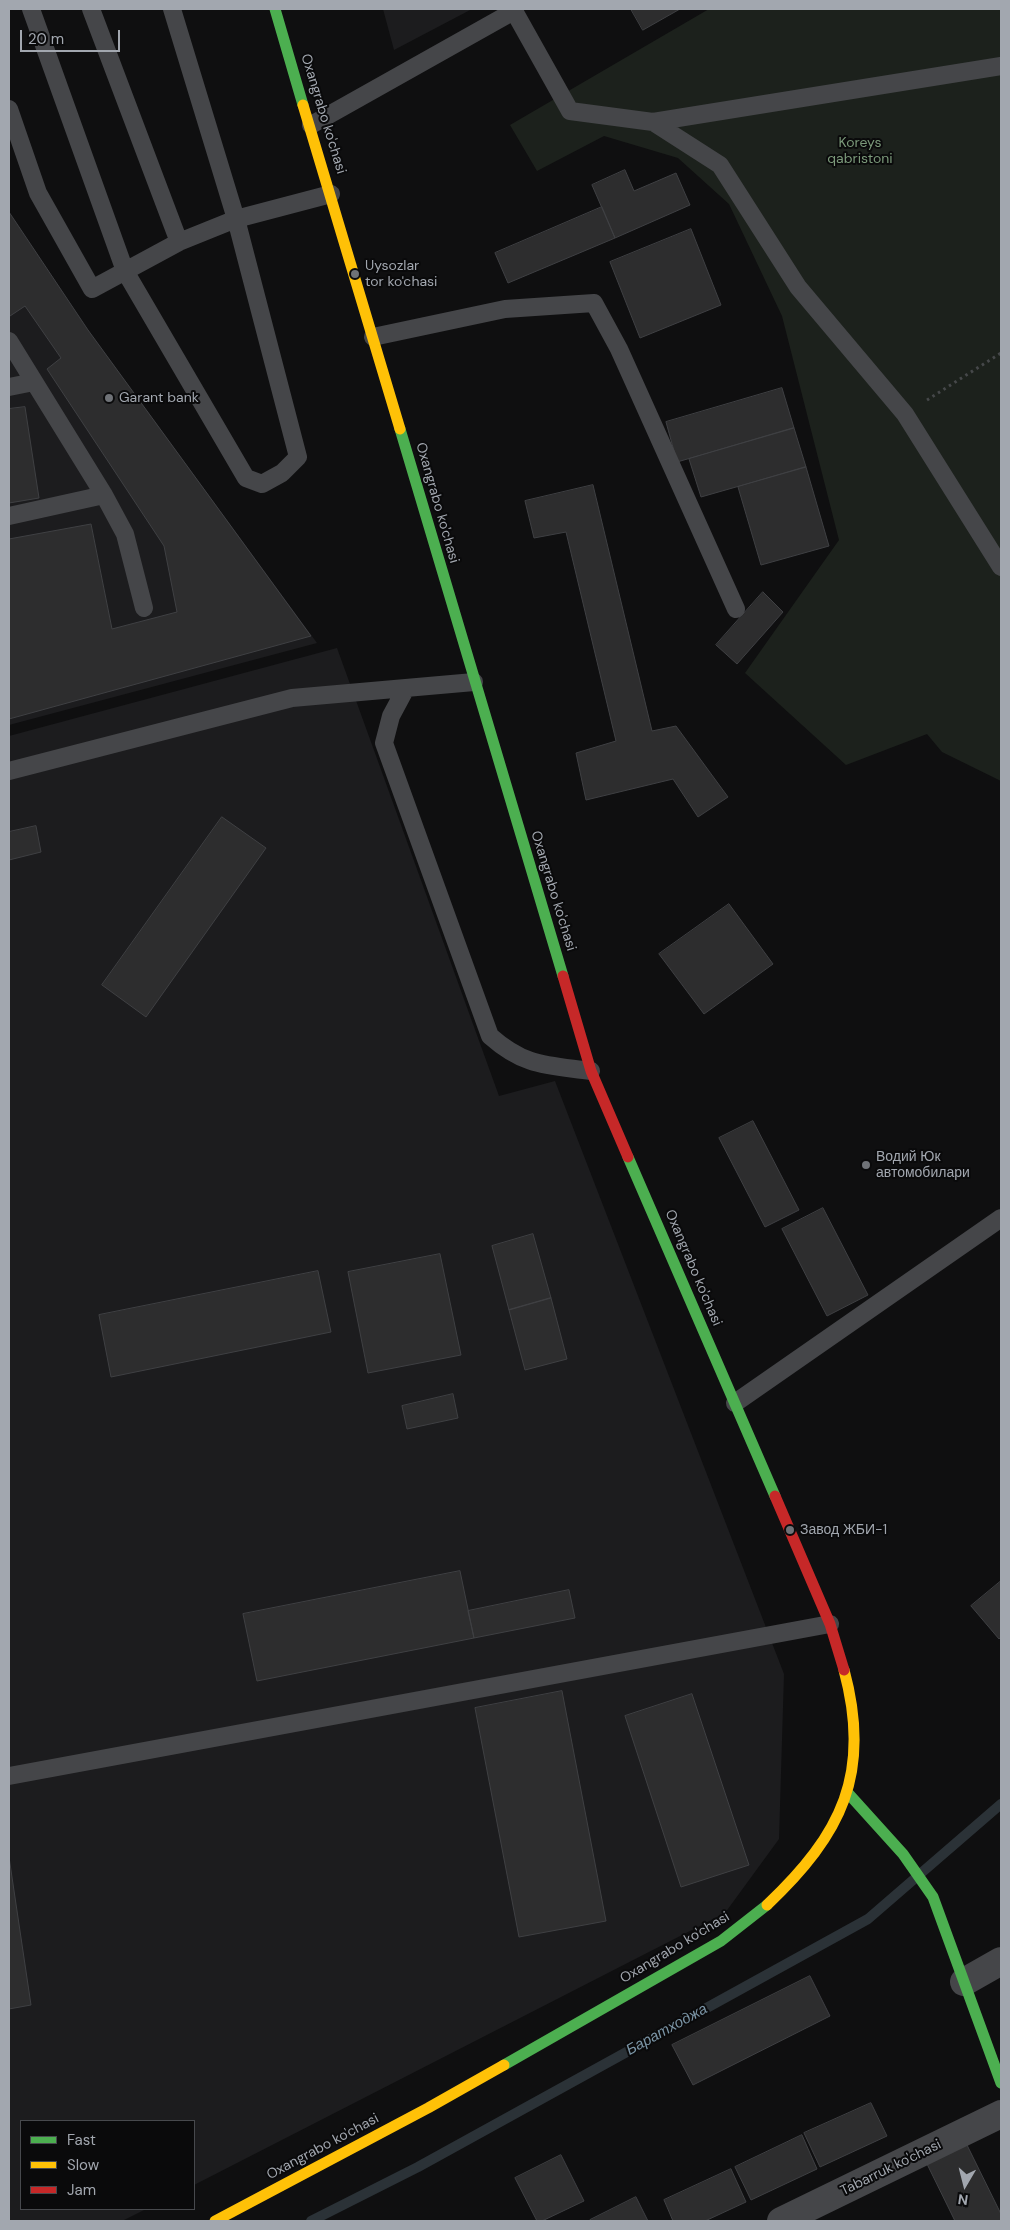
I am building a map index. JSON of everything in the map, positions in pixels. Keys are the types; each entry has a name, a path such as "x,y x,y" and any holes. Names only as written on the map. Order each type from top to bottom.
{"main road":[{"name":"Oxangrabo ko'chasi","path":"215,2221 428,2108 721,1941 761,1911 798,1875 827,1835 847,1792 855,1756 853,1716 845,1671 830,1624 591,1071 275,9"},
{"path":"847,1792 903,1854 933,1897 1001,2083"}],"street":[{"path":"964,1982 1001,1961"},
{"name":"Tabarruk ko'chasi","path":"781,2221 1001,2114"}],"lane":[{"path":"31,9 125,271 246,478 262,484 282,473 298,456 236,219 172,9"},
{"path":"92,9 179,242"},
{"path":"311,125 514,11 570,111 653,122 1001,66"},
{"path":"9,108 38,193 92,289 179,242 236,219 331,194"},
{"path":"653,122 720,165 798,288 905,414 1001,567"},
{"path":"373,337 505,309 594,302 619,349 736,609"},
{"path":"9,341 104,495 125,534 144,608"},
{"path":"9,387 34,382"},
{"path":"9,516 104,495"},
{"path":"9,771 292,698 474,682"},
{"path":"406,688 391,716 384,743 490,1036 509,1053 530,1062 591,1071"},
{"path":"735,1403 1001,1218"},
{"path":"9,1776 830,1624"}],"path":[{"path":"905,414 1001,353"}],"shaded area":[{"path":"383,9 472,9 394,50"},
{"path":"9,213 79,318 317,643 9,725"},
{"path":"337,648 499,1096 555,1081 784,1674 779,1839 725,1913 195,2184 195,2120 20,2120 20,2210 144,2210 122,2221 9,2221 9,736"}],"green space":[{"name":"Koreys qabristoni","path":"709,9 1001,9 1001,781 942,752 927,734 846,765 745,673 839,540 782,316 729,204 678,158 604,136 537,171 510,125"}],"building":[{"path":"631,9 680,9 643,30"},
{"path":"625,170 634,191 676,173 690,205 615,238 592,185"},
{"path":"602,207 615,238 508,283 495,253"},
{"path":"9,212 88,330 311,636 9,719 9,539 91,524 112,629 177,612 164,546 47,369 61,358 25,306 9,315"},
{"path":"691,229 721,305 640,338 610,262"},
{"path":"782,388 794,428 677,462 666,422"},
{"path":"25,407 39,498 9,503 9,409"},
{"path":"794,428 806,467 701,497 689,459"},
{"path":"806,467 829,546 761,565 738,487"},
{"path":"593,485 652,731 676,726 728,797 698,817 673,779 586,800 576,753 616,741 566,532 534,538 525,501"},
{"path":"763,592 783,612 737,664 716,645"},
{"path":"222,817 266,848 146,1017 102,985"},
{"path":"36,826 41,852 9,860 9,832"},
{"path":"729,904 773,964 704,1014 659,954"},
{"path":"753,1121 799,1210 765,1227 719,1138"},
{"path":"823,1208 868,1295 827,1316 782,1229"},
{"path":"533,1234 551,1298 509,1310 492,1246"},
{"path":"440,1254 461,1355 368,1373 348,1272"},
{"path":"318,1271 331,1332 111,1377 99,1315"},
{"path":"551,1298 567,1359 525,1370 509,1310"},
{"path":"453,1394 458,1418 407,1429 402,1406"},
{"path":"460,1571 474,1638 257,1681 243,1614"},
{"path":"1001,1581 1001,1637 999,1639 971,1606"},
{"path":"569,1590 575,1618 474,1638 468,1611"},
{"path":"562,1691 606,1921 519,1937 475,1708"},
{"path":"692,1694 749,1865 681,1887 625,1716"},
{"path":"9,1857 31,2005 9,2009"},
{"path":"810,1976 830,2016 693,2085 672,2045"},
{"path":"871,2103 887,2136 820,2167 804,2133"},
{"path":"802,2135 817,2169 751,2200 735,2167"},
{"path":"967,2145 1001,2214 1001,2221 955,2221 927,2164"},
{"path":"561,2155 584,2201 542,2221 537,2221 515,2178"},
{"path":"731,2169 746,2202 705,2221 673,2221 664,2200"},
{"path":"636,2197 648,2221 590,2221 590,2220"}],"waterway":[{"name":"Баратходжа","path":"311,2221 418,2167 868,1919 1001,1804"}],"traffic: fast":[{"path":"275,9 303,105"},
{"path":"400,429 563,976"},
{"path":"628,1157 775,1496"},
{"path":"847,1792 903,1854 933,1897 1001,2083"},
{"path":"504,2065 721,1941 767,1905"}],"traffic: slow":[{"path":"303,105 400,429"},
{"path":"767,1905 815,1853 832,1827 844,1800 852,1771 854,1740 852,1707 844,1670"},
{"path":"215,2221 428,2108 504,2065"}],"traffic: jam":[{"path":"563,976 591,1071 628,1157"},
{"path":"775,1496 830,1624 844,1670"}],"place":[{"name":"Uysozlar tor ko'chasi","path":"355,274"},
{"name":"Garant bank","path":"109,398"},
{"name":"Водий Юк автомобилари","path":"866,1165"},
{"name":"Завод ЖБИ-1","path":"790,1530"}]}
